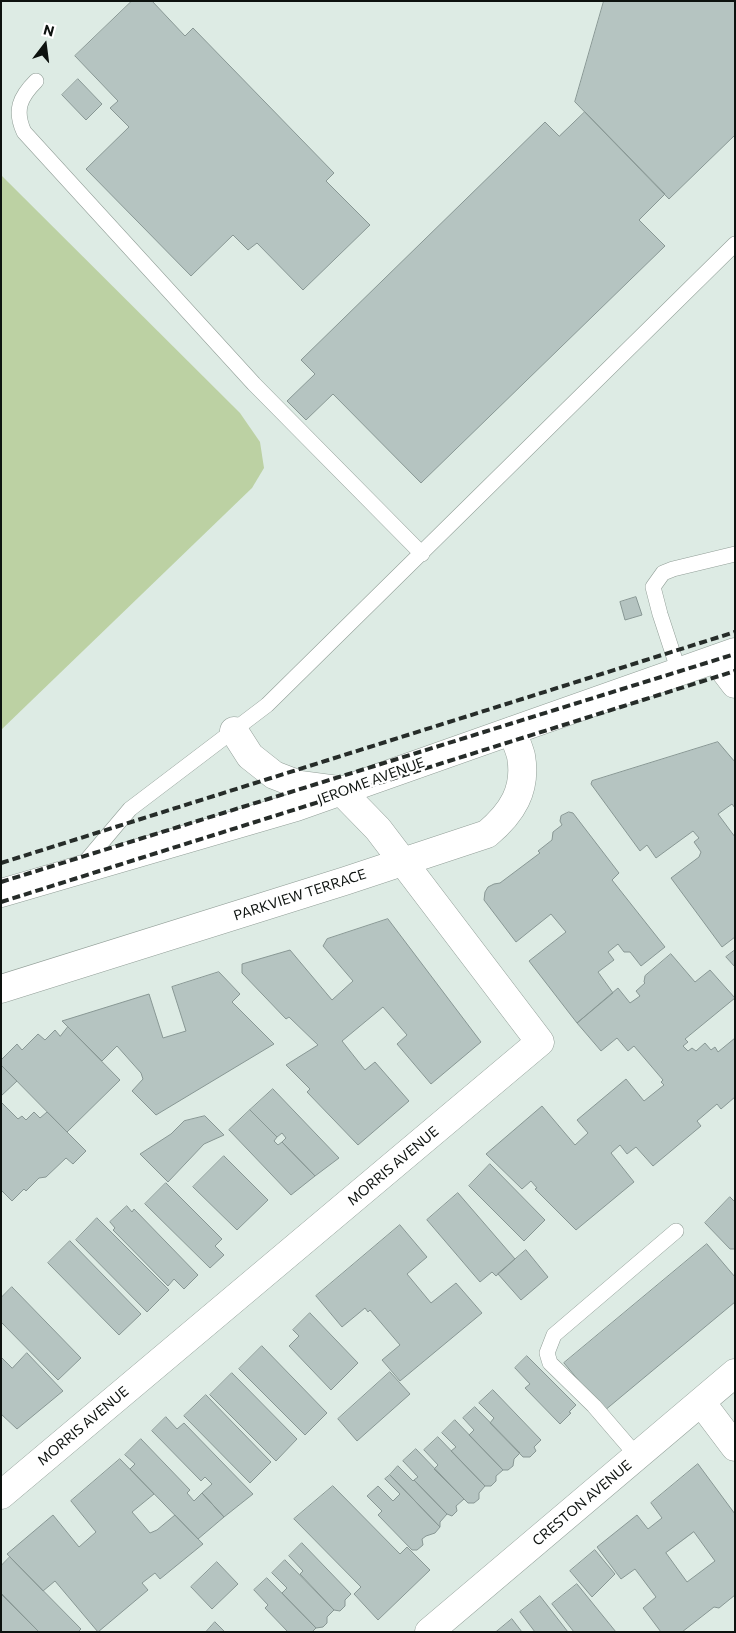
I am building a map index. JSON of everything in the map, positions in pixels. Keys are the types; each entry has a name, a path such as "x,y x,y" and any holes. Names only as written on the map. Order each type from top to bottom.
{"street":[{"path":"725,655 735,684"},
{"name":"JEROME AVENUE","path":"1,892 296,807 725,655"},
{"path":"234,731 250,756 274,775 300,785 342,791"},
{"name":"PARKVIEW TERRACE","path":"1,989 488,834 502,822 520,792 523,773 521,755 512,731"},
{"name":"MORRIS AVENUE","path":"1,1496 540,1042 378,829 342,791"},
{"name":"CRESTON AVENUE","path":"429,1632 735,1373"},
{"path":"701,1402 735,1447"}],"lane":[{"path":"36,81 22,95 19,121 24,132 254,384 422,554"},
{"path":"78,870 130,809 267,706 735,244"},
{"path":"679,672 660,614 654,587 662,573 735,554"},
{"path":"637,1456 594,1406 550,1363 547,1353 554,1335 676,1230"}],"green space":[{"path":"1,175 240,413 260,442 264,468 252,488 1,730"}],"building":[{"path":"132,1 152,1 185,36 193,28 334,173 326,181 370,225 303,290 257,243 248,250 233,235 191,276 86,169 129,127 110,108 118,101 75,56"},
{"path":"604,1 735,1 735,135 669,199 575,102"},
{"path":"78,79 102,104 86,120 62,95"},
{"path":"585,112 665,194 639,220 665,246 421,483 333,394 306,420 287,401 315,374 301,360 545,122 559,136"},
{"path":"636,597 642,615 625,620 620,602"},
{"path":"718,742 735,762 735,808 732,804 718,814 735,837 735,937 722,947 671,878 699,857 701,852 694,842 699,838 693,831 656,858 647,845 640,851 591,784 592,781"},
{"path":"569,812 573,813 619,873 612,880 665,947 641,966 630,952 624,952 618,944 608,952 614,960 598,972 613,993 577,1023 529,961 566,932 551,914 516,942 484,900 488,887 500,883 540,853 538,851 552,840 553,832 562,825 560,821 561,816"},
{"path":"388,919 481,1042 431,1084 397,1044 407,1035 383,1007 342,1041 365,1070 375,1062 409,1101 358,1145 307,1092 310,1089 286,1065 318,1045 289,1017 286,1019 242,973 242,964 290,950 332,1000 353,981 323,946 327,939"},
{"path":"735,950 735,967 726,957"},
{"path":"671,954 695,982 710,970 735,998 685,1039 688,1042 683,1046 688,1051 692,1048 696,1051 705,1043 711,1050 715,1047 718,1052 735,1038 735,1097 721,1109 717,1104 697,1121 701,1126 653,1166 636,1147 627,1154 620,1145 611,1153 634,1182 576,1230 535,1189 537,1188 531,1181 522,1189 486,1154 542,1106 575,1145 588,1133 577,1120 626,1079 644,1101 664,1085 661,1082 663,1080 634,1046 628,1051 617,1038 601,1051 577,1023 618,988 630,1003 640,996 636,991 645,983 645,976"},
{"path":"219,972 240,994 232,1002 274,1044 156,1115 132,1091 143,1079 141,1073 117,1046 102,1061 62,1021 149,994 163,1038 186,1031 172,987"},
{"path":"68,1027 120,1080 67,1132 1,1065 1,1060 17,1044 22,1050 38,1034 45,1040 55,1030 60,1036"},
{"path":"1,1065 17,1081 1,1096"},
{"path":"273,1089 339,1158 315,1176 282,1142 286,1138 282,1133 277,1137 250,1110"},
{"path":"1,1102 18,1119 22,1116 26,1120 34,1112 40,1118 47,1112 86,1151 73,1164 66,1158 46,1177 39,1178 12,1201 1,1190"},
{"path":"250,1110 277,1137 274,1141 278,1145 282,1142 315,1176 291,1195 229,1130"},
{"path":"205,1116 224,1135 204,1144 168,1182 140,1154 171,1134 184,1121"},
{"path":"224,1156 268,1200 237,1230 193,1187"},
{"path":"490,1164 545,1220 524,1241 469,1186"},
{"path":"166,1183 222,1239 215,1246 224,1255 210,1268 145,1204"},
{"path":"458,1193 515,1259 496,1276 492,1272 480,1282 427,1220"},
{"path":"730,1197 735,1202 735,1249 730,1249 705,1223"},
{"path":"127,1206 132,1212 134,1209 198,1275 184,1289 174,1279 168,1286 113,1230 115,1228 110,1222"},
{"path":"97,1218 169,1290 147,1312 76,1240"},
{"path":"400,1225 427,1257 407,1274 431,1303 456,1283 482,1313 400,1381 382,1360 400,1345 370,1310 368,1312 365,1308 342,1327 316,1296"},
{"path":"70,1241 141,1314 119,1335 48,1263"},
{"path":"707,1244 735,1277 735,1302 604,1411 564,1363"},
{"path":"526,1250 548,1277 521,1300 498,1274"},
{"path":"12,1287 81,1358 58,1380 1,1322 1,1298"},
{"path":"310,1313 358,1363 331,1390 289,1346 299,1336 293,1330"},
{"path":"262,1346 327,1413 305,1435 239,1369"},
{"path":"27,1353 63,1391 17,1429 1,1414 1,1357 12,1368"},
{"path":"527,1356 576,1405 560,1424 525,1388 530,1384 515,1368"},
{"path":"390,1372 410,1394 357,1441 338,1419"},
{"path":"232,1373 297,1439 276,1461 210,1395"},
{"path":"493,1390 541,1440 534,1447 536,1451 530,1457 523,1457 490,1423 494,1418 479,1403"},
{"path":"206,1395 271,1462 250,1483 184,1416"},
{"path":"475,1407 520,1453 514,1459 513,1466 508,1470 503,1470 469,1435 474,1430 463,1418"},
{"path":"166,1417 177,1429 184,1423 253,1494 224,1517 202,1493 212,1484 205,1477 201,1481 152,1431"},
{"path":"455,1420 503,1470 496,1476 496,1481 491,1486 485,1486 451,1451 456,1447 442,1433"},
{"path":"438,1437 485,1486 479,1493 479,1499 474,1503 468,1503 434,1469 438,1465 424,1450"},
{"path":"141,1439 190,1490 187,1493 194,1501 202,1493 224,1517 198,1539 130,1469 135,1464 125,1455"},
{"path":"416,1449 464,1499 456,1506 457,1511 452,1516 447,1514 414,1480 418,1477 403,1461"},
{"path":"120,1459 154,1494 132,1512 150,1533 157,1530 175,1515 203,1544 160,1579 155,1573 142,1583 148,1590 98,1632 55,1581 43,1591 7,1554 53,1515 79,1547 96,1532 71,1501"},
{"path":"698,1464 735,1514 735,1595 719,1608 714,1607 682,1632 661,1632 643,1608 656,1597 635,1569 621,1579 597,1547 637,1515 648,1529 662,1518 651,1503","holes":["694,1532 715,1561 687,1582 666,1553"]},
{"path":"398,1466 447,1514 440,1522 440,1527 390,1475"},
{"path":"390,1475 440,1527 435,1533 422,1539 423,1545 417,1550 412,1550 378,1515 382,1511 367,1496 378,1486 393,1501 400,1494 385,1479"},
{"path":"333,1486 400,1554 407,1547 430,1570 378,1620 354,1594 361,1587 294,1519"},
{"path":"302,1543 351,1594 345,1600 345,1606 340,1611 334,1610 300,1574 303,1571 289,1556"},
{"path":"595,1550 615,1574 592,1597 570,1571"},
{"path":"10,1557 81,1629 78,1632 39,1632 1,1593 1,1566"},
{"path":"285,1560 334,1610 327,1617 327,1623 323,1627 316,1628 282,1593 287,1588 272,1573"},
{"path":"217,1562 238,1584 212,1609 191,1587"},
{"path":"267,1578 316,1628 312,1632 288,1632 265,1608 268,1605 254,1590"},
{"path":"577,1584 616,1632 574,1632 552,1604"},
{"path":"1,1594 39,1632 1,1632"},
{"path":"540,1596 568,1632 535,1632 520,1612"},
{"path":"512,1619 522,1632 496,1632"},
{"path":"215,1622 225,1632 206,1632"}],"railway":[{"path":"1,863 735,632"},
{"path":"1,882 735,654"},
{"path":"1,902 735,671"}]}
